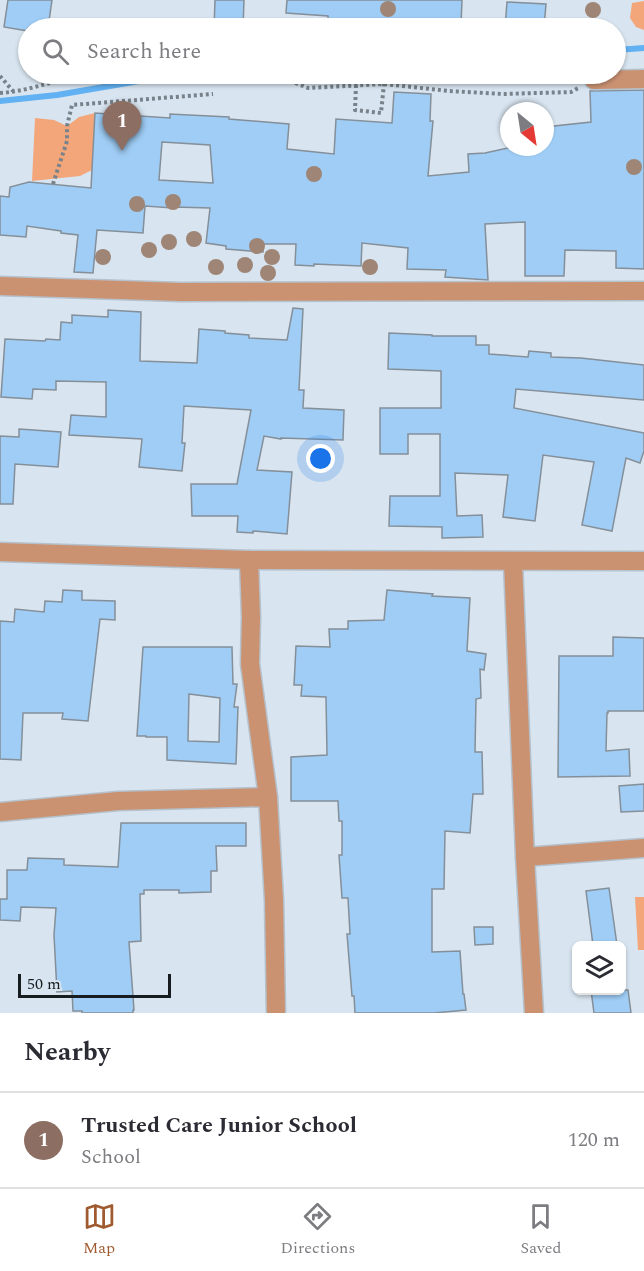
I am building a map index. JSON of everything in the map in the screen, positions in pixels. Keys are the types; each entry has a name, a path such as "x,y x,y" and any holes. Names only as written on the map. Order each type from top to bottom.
{"street":[{"path":"626,79 644,79"},
{"path":"0,286 180,292 644,291"},
{"path":"0,552 249,560 644,561"},
{"path":"249,560 250,664 268,797 274,900 276,1013"},
{"path":"513,562 534,1013"},
{"path":"0,812 118,801 268,797"},
{"path":"525,857 644,848"}],"path":[{"path":"0,76 13,92"},
{"path":"0,93 44,84"},
{"path":"298,84 308,88 384,84 503,94 571,92 586,84"},
{"path":"356,86 355,110 381,113 384,84"},
{"path":"53,184 67,141 67,126 72,105 213,94"}],"shaded area":[{"path":"644,1 644,30 636,27 630,18 632,3"},
{"path":"95,113 92,170 80,176 32,181 35,118 54,120 67,126 79,117"},
{"path":"635,897 644,897 644,950 638,950"}],"building":[{"path":"8,0 52,0 49,18 18,18 18,29 4,27"},
{"path":"215,0 244,0 243,18 214,18"},
{"path":"287,0 462,0 461,18 328,18 328,16 286,13"},
{"path":"507,2 546,4 545,18 506,18"},
{"path":"644,90 644,269 616,268 616,251 565,250 564,276 525,276 525,222 485,224 488,280 445,277 446,270 407,269 408,248 362,243 361,266 295,265 296,244 263,244 263,252 226,249 226,246 206,243 210,208 145,206 143,233 97,230 93,273 74,272 78,235 27,226 26,237 0,235 0,196 9,197 10,187 29,182 91,188 95,113 170,118 170,114 229,117 229,119 289,124 287,149 334,154 336,119 392,123 394,92 431,94 430,121 433,121 428,176 469,172 468,154 500,150 500,156 554,156 554,126 591,122 590,91","holes":["162,142 210,145 213,183 159,180"]},
{"path":"293,308 303,309 299,390 304,390 303,408 344,410 343,440 281,439 264,436 257,470 292,472 287,534 237,532 238,516 192,516 191,484 237,484 251,410 184,406 182,443 185,443 182,471 139,467 142,439 69,435 71,415 106,417 106,382 56,381 56,390 33,389 32,399 1,397 5,339 60,340 61,322 72,323 72,315 108,317 108,310 141,312 140,361 197,363 199,329 249,335 249,338 287,340"},
{"path":"389,333 476,336 476,345 489,345 489,354 528,357 529,351 551,353 551,357 644,365 644,400 516,389 514,408 644,433 644,451 640,463 626,458 612,531 582,525 594,462 543,455 535,521 503,517 508,475 455,473 457,516 482,515 483,537 442,538 442,527 389,526 390,496 440,496 440,434 408,434 408,454 380,454 380,408 441,408 441,371 388,369"},
{"path":"19,429 61,432 58,467 15,464 13,504 0,504 0,436 19,437"},
{"path":"63,590 82,591 82,600 115,601 115,620 100,619 88,721 62,719 63,713 23,713 21,760 0,759 0,621 14,622 15,609 44,612 45,601 62,602"},
{"path":"387,590 470,598 467,651 486,654 484,670 480,669 481,698 476,699 475,752 482,752 483,794 473,794 470,833 445,831 444,889 432,889 432,952 460,951 466,1010 434,1013 355,1013 347,934 350,934 348,898 342,898 339,855 342,855 342,821 339,821 338,801 291,801 291,757 327,755 326,697 301,696 302,685 294,685 296,646 330,647 329,629 348,629 348,621 384,620"},
{"path":"613,637 644,638 644,711 608,711 607,713 606,751 629,749 630,776 558,777 559,656 613,656"},
{"path":"143,647 232,647 233,684 237,684 234,707 238,707 236,764 167,760 167,737 137,736","holes":["189,694 220,698 219,742 188,741"]},
{"path":"644,784 644,811 621,812 619,786"},
{"path":"121,823 246,823 246,846 216,846 217,871 211,871 211,892 179,893 179,890 144,890 144,894 140,894 141,941 129,942 133,1013 73,1011 72,991 57,992 54,935 56,908 21,907 20,921 0,920 0,899 7,899 7,870 27,870 28,858 64,859 64,865 118,867"},
{"path":"609,888 616,941 592,941 586,891"},
{"path":"474,927 493,927 493,944 475,945"},
{"path":"626,990 628,990 631,1013 594,1013 592,995 626,995"}],"waterway":[{"path":"626,49 644,48"},
{"path":"0,101 57,95 121,84"}],"place":[{"name":"Trusted Care Junior School","path":"122,151"}]}
